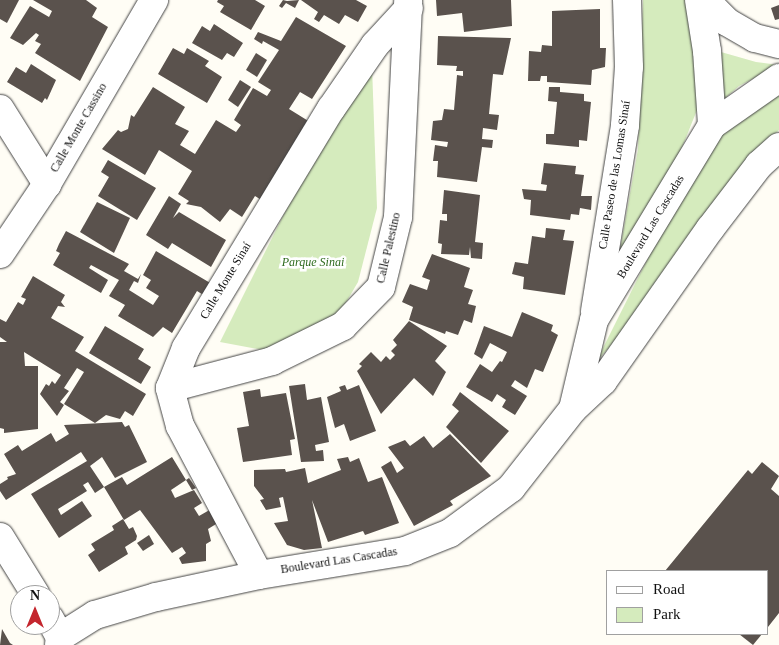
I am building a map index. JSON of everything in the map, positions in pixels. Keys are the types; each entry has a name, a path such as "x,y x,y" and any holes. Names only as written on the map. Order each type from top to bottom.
{"street":[{"name":"Calle Monte Cassino","path":"0,254 47,184 154,0"},
{"name":"Calle Paseo de las Lomas Sinaí","path":"594,320 625,126 629,67 627,0"},
{"path":"700,0 707,51 712,125"},
{"path":"705,0 727,22 755,38 779,44"},
{"name":"Calle Monte Sinaí","path":"170,388 186,348 331,108 375,45 408,4"},
{"name":"Calle Palestino","path":"170,388 272,361 343,326 381,287 398,218 408,4"},
{"name":"Boulevard Las Cascadas","path":"574,409 594,320 712,125 779,78"},
{"path":"0,109 47,184"},
{"name":"Boulevard Las Cascadas","path":"60,632 95,615 156,596 259,575 405,551 450,533 511,488 574,409 603,381 710,229 759,165 779,147"},
{"path":"170,388 180,426 259,575"},
{"path":"0,537 30,585"}],"green space":[{"path":"643,0 688,0 699,105 681,150 619,255 638,149"},
{"path":"721,52 756,62 779,65 739,86 724,99"},
{"name":"Parque Sinai","path":"372,66 377,208 358,282 337,318 274,352 220,342 293,196"},
{"path":"779,88 779,130 750,160 639,314 596,362 671,212 719,135"}],"building":[{"path":"0,0 19,0 7,23 0,19"},
{"path":"33,0 86,0 97,8 92,17 108,27 80,81 35,53 41,44 35,41 39,35 36,33 23,45 10,38 30,6 49,17 52,11"},
{"path":"218,0 255,0 265,6 251,30 220,12 224,6 217,2"},
{"path":"283,0 299,0 295,8 286,3 282,8 279,6"},
{"path":"301,0 356,0 367,6 358,22 345,15 339,24 324,15 319,22 314,19 318,12"},
{"path":"436,0 511,0 512,26 464,32 462,13 437,16"},
{"path":"779,5 779,19 775,20 771,8"},
{"path":"600,9 600,48 606,48 605,67 592,70 591,85 547,82 547,76 541,76 540,81 528,81 529,51 541,52 542,45 552,46 552,11"},
{"path":"296,17 346,46 312,99 300,92 289,109 310,122 263,201 255,196 242,217 230,209 220,222 201,207 186,204 189,201 178,194 192,171 159,150 145,175 102,149 118,130 121,132 128,129 131,115 134,117 153,87 185,107 175,124 189,131 180,145 195,154 216,120 236,132 241,125 234,120 253,88 267,96 271,90 258,82 279,50 263,41 262,44 254,39 258,32 281,41"},
{"path":"214,24 243,43 234,57 227,53 222,60 192,43 202,26 210,31"},
{"path":"438,36 511,38 503,75 493,74 489,114 499,115 497,130 483,128 482,139 493,140 492,148 482,147 477,182 437,177 438,161 433,161 435,145 447,147 448,142 431,140 433,121 442,120 444,109 454,110 457,75 463,76 463,71 456,71 457,66 437,65"},
{"path":"173,48 184,54 187,48 209,61 205,66 222,77 207,103 158,74"},
{"path":"256,53 267,60 257,77 246,70"},
{"path":"31,64 56,80 47,100 45,98 42,103 7,82 16,67 26,73"},
{"path":"240,80 251,87 238,107 228,100"},
{"path":"549,87 560,87 560,92 584,94 584,101 591,102 587,141 579,140 579,147 546,144 546,134 554,134 557,102 548,101"},
{"path":"108,160 156,188 137,220 98,196 109,177 101,172"},
{"path":"544,163 576,166 575,174 584,175 581,196 592,196 591,210 580,208 579,215 571,214 570,220 530,215 531,200 524,199 522,189 546,191 547,185 541,184"},
{"path":"444,190 480,195 475,242 483,243 482,259 471,258 470,247 469,255 441,254 442,244 438,243 440,220 447,221 447,214 442,214"},
{"path":"169,196 181,204 173,218 179,212 226,240 211,267 172,243 168,249 146,235"},
{"path":"97,202 130,218 114,253 80,232"},
{"path":"546,228 565,230 563,240 574,241 565,295 523,289 524,277 512,274 515,262 528,264 532,236 545,238"},
{"path":"66,231 129,264 124,271 138,279 141,274 138,283 134,281 129,290 153,305 159,296 146,288 151,280 143,275 156,251 212,284 205,296 197,291 172,333 163,327 153,337 118,316 125,305 109,296 119,280 91,265 89,268 108,280 101,293 53,265 60,253 56,251"},
{"path":"432,254 470,268 464,287 473,290 468,304 476,306 472,323 464,320 458,335 446,331 445,334 409,320 413,307 402,302 410,284 427,290 430,280 422,277"},
{"path":"33,276 65,295 61,302 65,307 58,306 51,318 84,337 75,351 146,394 133,416 125,411 120,419 106,415 95,423 64,404 84,372 77,368 64,388 69,391 60,402 64,405 57,416 40,394 46,384 49,386 52,381 55,384 61,375 24,352 25,366 38,366 38,429 4,433 4,429 0,428 0,342 7,342 0,337 0,319 6,322 18,302 23,305 26,299 21,297"},
{"path":"522,312 553,325 551,331 558,335 543,372 535,369 527,388 515,380 511,386 527,396 515,415 502,407 506,400 497,394 492,402 466,387 480,364 492,372 500,361 502,362 507,352 490,343 482,359 474,354 484,326 512,337"},
{"path":"409,321 447,346 435,361 446,372 433,396 414,378 381,414 357,371 362,366 359,364 371,352 381,362 386,356 390,360 395,355 391,351 397,345 393,340"},
{"path":"105,326 144,349 138,359 151,367 141,384 89,353"},
{"path":"305,384 307,400 321,397 329,442 315,445 316,451 323,450 324,461 301,462 289,386"},
{"path":"345,385 347,390 359,385 376,431 350,441 344,424 335,428 327,397 341,391 339,387"},
{"path":"260,389 261,397 286,393 295,439 290,440 292,455 243,462 237,428 249,426 243,392"},
{"path":"460,392 509,431 481,463 446,427 459,411 452,405"},
{"path":"122,422 125,427 129,425 147,462 115,478 102,457 90,466 104,487 95,493 88,482 83,485 87,491 58,509 61,515 82,501 92,516 59,538 31,494 87,461 81,452 6,500 0,491 0,484 8,479 7,477 16,474 4,454 18,445 22,451 51,433 56,442 69,434 64,425"},
{"path":"450,434 491,476 450,501 453,505 414,526 381,467 391,461 397,473 404,468 388,447 405,440 410,446 424,436 433,448"},
{"path":"172,457 186,480 171,490 175,498 194,490 202,503 194,508 199,516 213,508 221,521 208,529 211,541 206,544 206,561 182,564 179,558 186,553 182,547 172,553 140,510 124,520 104,487 122,477 127,485"},
{"path":"348,457 350,462 359,458 368,482 382,477 399,523 365,535 363,531 328,542 312,500 322,548 304,550 287,545 274,523 288,521 283,497 279,498 281,507 266,510 260,500 264,499 254,486 254,470 285,469 286,472 305,468 308,483 341,470 337,459"},
{"path":"762,462 779,476 771,489 779,496 779,613 769,626 769,570 666,570 748,470 752,474"},
{"path":"189,478 196,488 192,490 186,480"},
{"path":"123,519 129,529 133,527 137,536 136,540 125,547 128,554 99,572 88,555 95,550 91,544 114,530 112,526"},
{"path":"149,535 154,544 143,551 137,543"},
{"path":"2,629 10,643 13,645 0,645"},
{"path":"740,635 761,635 753,645"}]}
